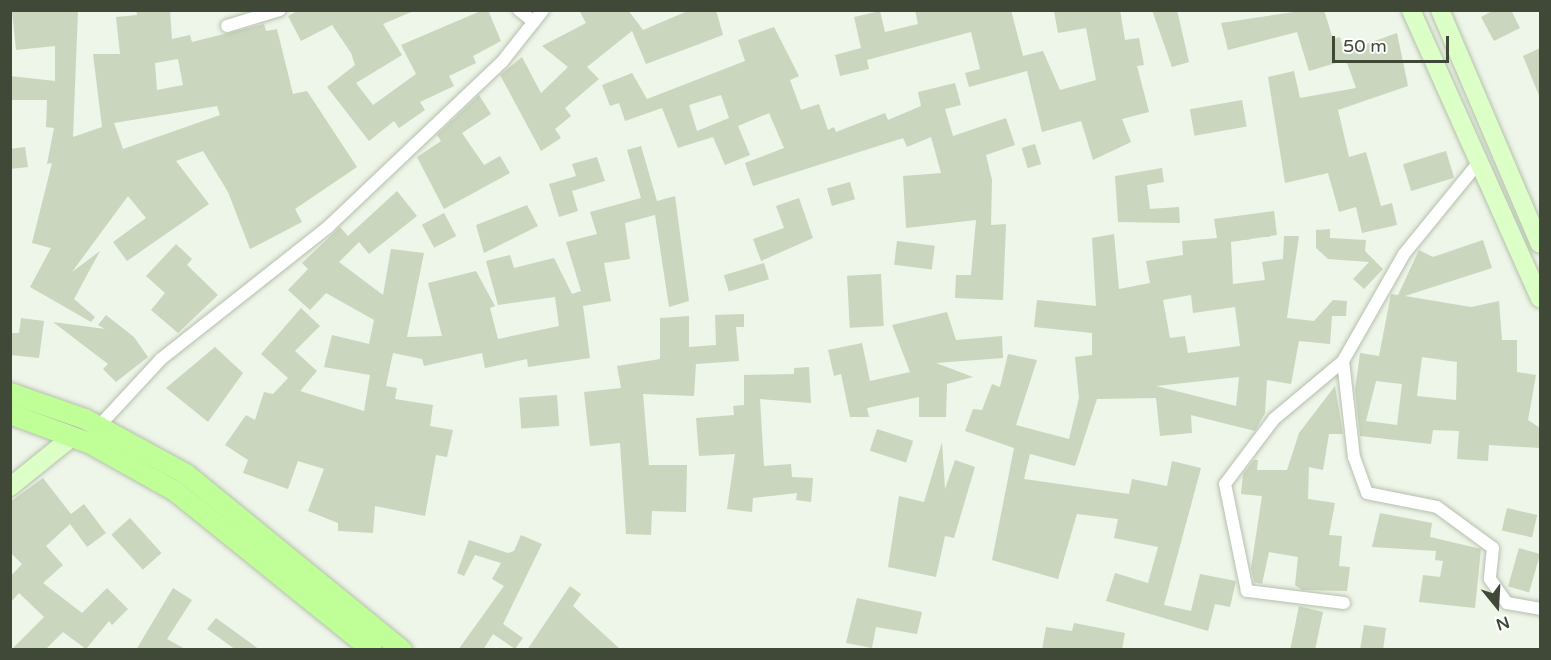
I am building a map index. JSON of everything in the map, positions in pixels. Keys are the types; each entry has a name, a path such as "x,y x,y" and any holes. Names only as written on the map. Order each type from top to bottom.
{"main road":[{"path":"10,393 99,426 186,474 402,650"},
{"path":"10,414 72,437 175,491 372,650"}],"street":[{"path":"226,26 280,10"},
{"path":"519,10 534,22"},
{"path":"99,426 161,359 328,227 502,62 543,10"},
{"path":"1411,10 1540,298"},
{"path":"1440,10 1540,244"},
{"path":"1344,603 1247,591 1239,573 1225,484 1274,419 1343,361 1404,254 1479,162"},
{"path":"1343,361 1354,457 1368,493 1437,507 1493,548 1490,579 1507,603 1540,609"},
{"path":"10,487 72,437"}],"building":[{"path":"78,10 73,137 102,127 93,54 120,54 116,17 137,15 136,10 170,10 172,39 190,35 192,42 264,24 266,31 277,29 293,94 307,91 357,167 295,209 302,222 250,249 228,192 203,151 176,161 209,204 127,261 113,242 146,218 128,196 72,272 100,251 74,299 95,317 91,322 30,287 51,248 32,243 52,163 47,164 54,128 46,127 47,100 10,100 10,76 55,81 55,46 16,50 12,12","holes":["178,59 183,85 157,90 155,63","217,106 220,115 123,149 114,123"]},
{"path":"299,10 416,10 383,24 402,55 356,83 373,105 416,74 401,45 483,10 488,10 501,41 473,56 476,63 449,76 454,86 420,102 425,110 399,128 394,121 369,141 327,87 355,65 351,53 332,25 301,41 288,16"},
{"path":"579,10 628,10 643,30 690,10 716,10 723,35 646,64 632,31 587,67 599,79 565,108 571,116 555,129 561,138 541,151 500,75 522,57 541,93 568,67 542,46 586,23"},
{"path":"915,10 1011,10 1023,56 1043,51 1060,90 1096,80 1086,28 1058,33 1054,11 1120,10 1125,40 1139,38 1144,65 1137,66 1149,112 1122,119 1131,142 1093,160 1081,121 1042,132 1027,71 969,87 965,73 980,69 971,32 867,60 869,69 840,76 835,55 861,48 854,17 880,11 885,32 918,24"},
{"path":"1152,10 1177,10 1189,62 1172,67"},
{"path":"1307,10 1324,10 1333,39 1340,37 1344,52 1397,33 1408,86 1338,110 1349,157 1366,152 1381,206 1392,203 1397,225 1362,233 1356,207 1339,212 1328,173 1285,183 1268,77 1294,71 1300,98 1356,88 1346,60 1309,71 1297,32 1228,50 1221,23"},
{"path":"1494,10 1511,10 1520,28 1494,41 1481,17"},
{"path":"774,27 799,76 790,80 801,110 819,104 828,130 834,127 836,132 885,113 888,120 921,106 918,92 955,83 961,105 945,109 953,136 1006,118 1015,145 986,155 992,180 991,225 1006,224 1003,300 955,298 956,275 971,275 976,220 906,228 903,176 941,173 931,137 907,147 903,138 753,186 745,163 784,148 769,113 738,126 750,155 725,165 713,137 678,148 662,108 625,121 619,103 610,106 602,85 632,73 647,99 745,61 738,40","holes":["721,95 729,118 697,131 689,105"]},
{"path":"1540,48 1540,98 1523,56"},
{"path":"479,95 491,114 462,133 484,165 500,156 510,173 444,209 417,157 441,141 437,135"},
{"path":"1242,100 1247,127 1194,136 1190,109"},
{"path":"1035,144 1041,164 1028,168 1022,148"},
{"path":"641,146 657,201 675,196 689,301 669,307 655,215 625,223 630,259 604,263 611,301 583,306 590,358 528,367 527,359 485,368 482,353 424,366 422,359 393,353 386,386 397,388 395,399 433,405 430,426 453,430 447,457 436,455 425,516 375,506 373,533 338,531 338,523 308,511 324,469 298,461 288,489 243,473 248,460 225,445 246,415 255,420 264,392 273,394 288,378 261,354 301,308 320,326 295,351 317,371 300,391 364,411 370,375 324,367 332,335 369,344 374,320 326,293 310,310 288,290 308,269 302,263 340,227 348,236 397,191 417,216 369,254 359,242 339,262 383,295 391,249 424,253 407,337 442,336 428,283 476,271 495,306 490,308 498,339 559,326 555,297 498,305 486,261 510,255 514,268 554,258 572,294 581,291 566,242 597,234 590,212 641,198 627,150"},
{"path":"25,147 28,167 10,169 10,149"},
{"path":"1446,151 1454,178 1411,191 1403,164"},
{"path":"597,157 605,181 572,191 578,211 559,217 549,184 576,176 572,164"},
{"path":"1162,168 1164,182 1147,185 1150,209 1179,207 1180,223 1118,222 1115,176"},
{"path":"850,182 855,199 832,206 827,189"},
{"path":"799,198 813,238 761,261 753,239 784,228 776,206"},
{"path":"527,205 538,226 484,253 476,225"},
{"path":"1274,211 1277,235 1231,242 1233,284 1265,280 1262,262 1283,259 1284,236 1299,236 1287,318 1314,321 1333,300 1347,301 1346,316 1332,316 1330,344 1299,341 1291,384 1267,380 1265,413 1255,431 1191,415 1192,433 1160,436 1156,398 1097,399 1075,466 1030,454 1024,479 1129,494 1132,479 1167,486 1172,461 1201,468 1164,605 1191,611 1200,574 1236,581 1230,607 1215,604 1208,631 1106,601 1115,573 1148,583 1158,547 1114,538 1118,519 1077,514 1058,579 992,560 1014,448 965,431 973,409 982,410 992,384 1000,387 1008,354 1037,360 1016,425 1069,439 1079,398 1075,357 1092,355 1092,333 1034,327 1037,300 1096,306 1092,238 1114,234 1119,289 1150,283 1146,261 1183,255 1182,241 1217,238 1214,219","holes":["1191,295 1193,313 1235,307 1240,346 1188,353 1185,336 1170,338 1163,300","1239,377 1236,406 1156,386"]},
{"path":"444,213 456,236 434,248 422,225"},
{"path":"1330,229 1330,238 1366,240 1365,251 1383,269 1364,289 1353,279 1369,262 1328,259 1316,248 1316,230"},
{"path":"1483,240 1492,268 1405,296 1471,307 1499,301 1502,340 1517,340 1517,372 1536,375 1528,420 1540,428 1540,448 1489,445 1488,461 1457,459 1459,431 1433,430 1431,444 1360,436 1355,390 1360,353 1379,356 1391,294 1398,295 1419,250 1433,257","holes":["1422,357 1457,362 1456,400 1417,396","1376,381 1402,384 1397,425 1366,421"]},
{"path":"897,241 935,246 932,269 894,265"},
{"path":"176,244 192,259 187,265 218,295 178,333 151,310 165,293 146,276"},
{"path":"764,263 769,279 729,292 724,275"},
{"path":"881,274 884,326 850,328 847,276"},
{"path":"947,312 956,340 1002,336 1003,358 936,363 973,377 947,384 946,417 919,417 919,397 867,408 869,417 850,417 841,374 834,376 828,350 862,343 870,381 910,372 892,325"},
{"path":"744,314 744,327 736,327 739,361 696,364 694,396 643,394 649,465 687,465 686,512 652,511 651,535 626,534 620,443 590,446 584,392 621,388 617,366 660,359 660,318 689,316 689,347 716,345 715,315"},
{"path":"106,315 134,337 148,357 116,382 103,369 108,364 53,322 105,329 98,325"},
{"path":"21,318 44,321 39,358 10,355 10,333 19,333"},
{"path":"215,347 243,373 208,422 166,388"},
{"path":"809,367 811,403 760,399 764,466 791,464 792,477 813,478 811,502 796,500 797,493 753,498 752,512 727,509 735,454 699,456 696,418 734,415 733,406 744,405 744,375 794,374 794,368"},
{"path":"1335,386 1343,434 1329,434 1323,470 1309,467 1308,499 1335,503 1329,535 1342,536 1339,566 1350,567 1347,591 1302,590 1295,585 1298,557 1269,552 1262,584 1254,582 1251,568 1262,496 1241,494 1243,474 1254,460 1258,460 1257,470 1287,470 1299,433"},
{"path":"557,395 559,426 521,429 519,398"},
{"path":"877,429 913,441 906,463 870,451"},
{"path":"942,442 945,489 955,460 975,467 954,538 945,536 936,577 888,567 899,496 924,502"},
{"path":"43,478 71,514 84,504 106,533 87,547 70,524 46,546 63,565 43,583 82,613 107,588 128,609 112,625 109,621 86,649 63,632 45,650 11,650 44,617 19,593 10,603 10,577 22,564 10,552 10,502"},
{"path":"1507,508 1537,515 1532,537 1502,530"},
{"path":"1380,513 1432,523 1430,537 1481,549 1475,608 1419,602 1423,575 1440,577 1443,561 1435,560 1436,551 1372,547"},
{"path":"130,518 161,553 143,570 111,535"},
{"path":"521,535 542,544 503,624 523,638 515,649 493,634 483,650 458,650 504,586 492,579 501,563 475,555 464,576 457,573 469,540 508,553 514,551"},
{"path":"1519,548 1540,554 1529,593 1508,586"},
{"path":"570,586 581,594 573,606 621,650 527,650"},
{"path":"173,588 192,600 167,639 187,650 136,650"},
{"path":"857,598 922,612 917,634 876,627 872,648 846,643"},
{"path":"1299,606 1323,612 1315,650 1290,650"},
{"path":"216,618 260,650 236,650 207,629"},
{"path":"1074,623 1125,633 1122,650 1042,650 1046,627 1072,631"},
{"path":"1364,625 1386,628 1383,650 1360,650"}]}
